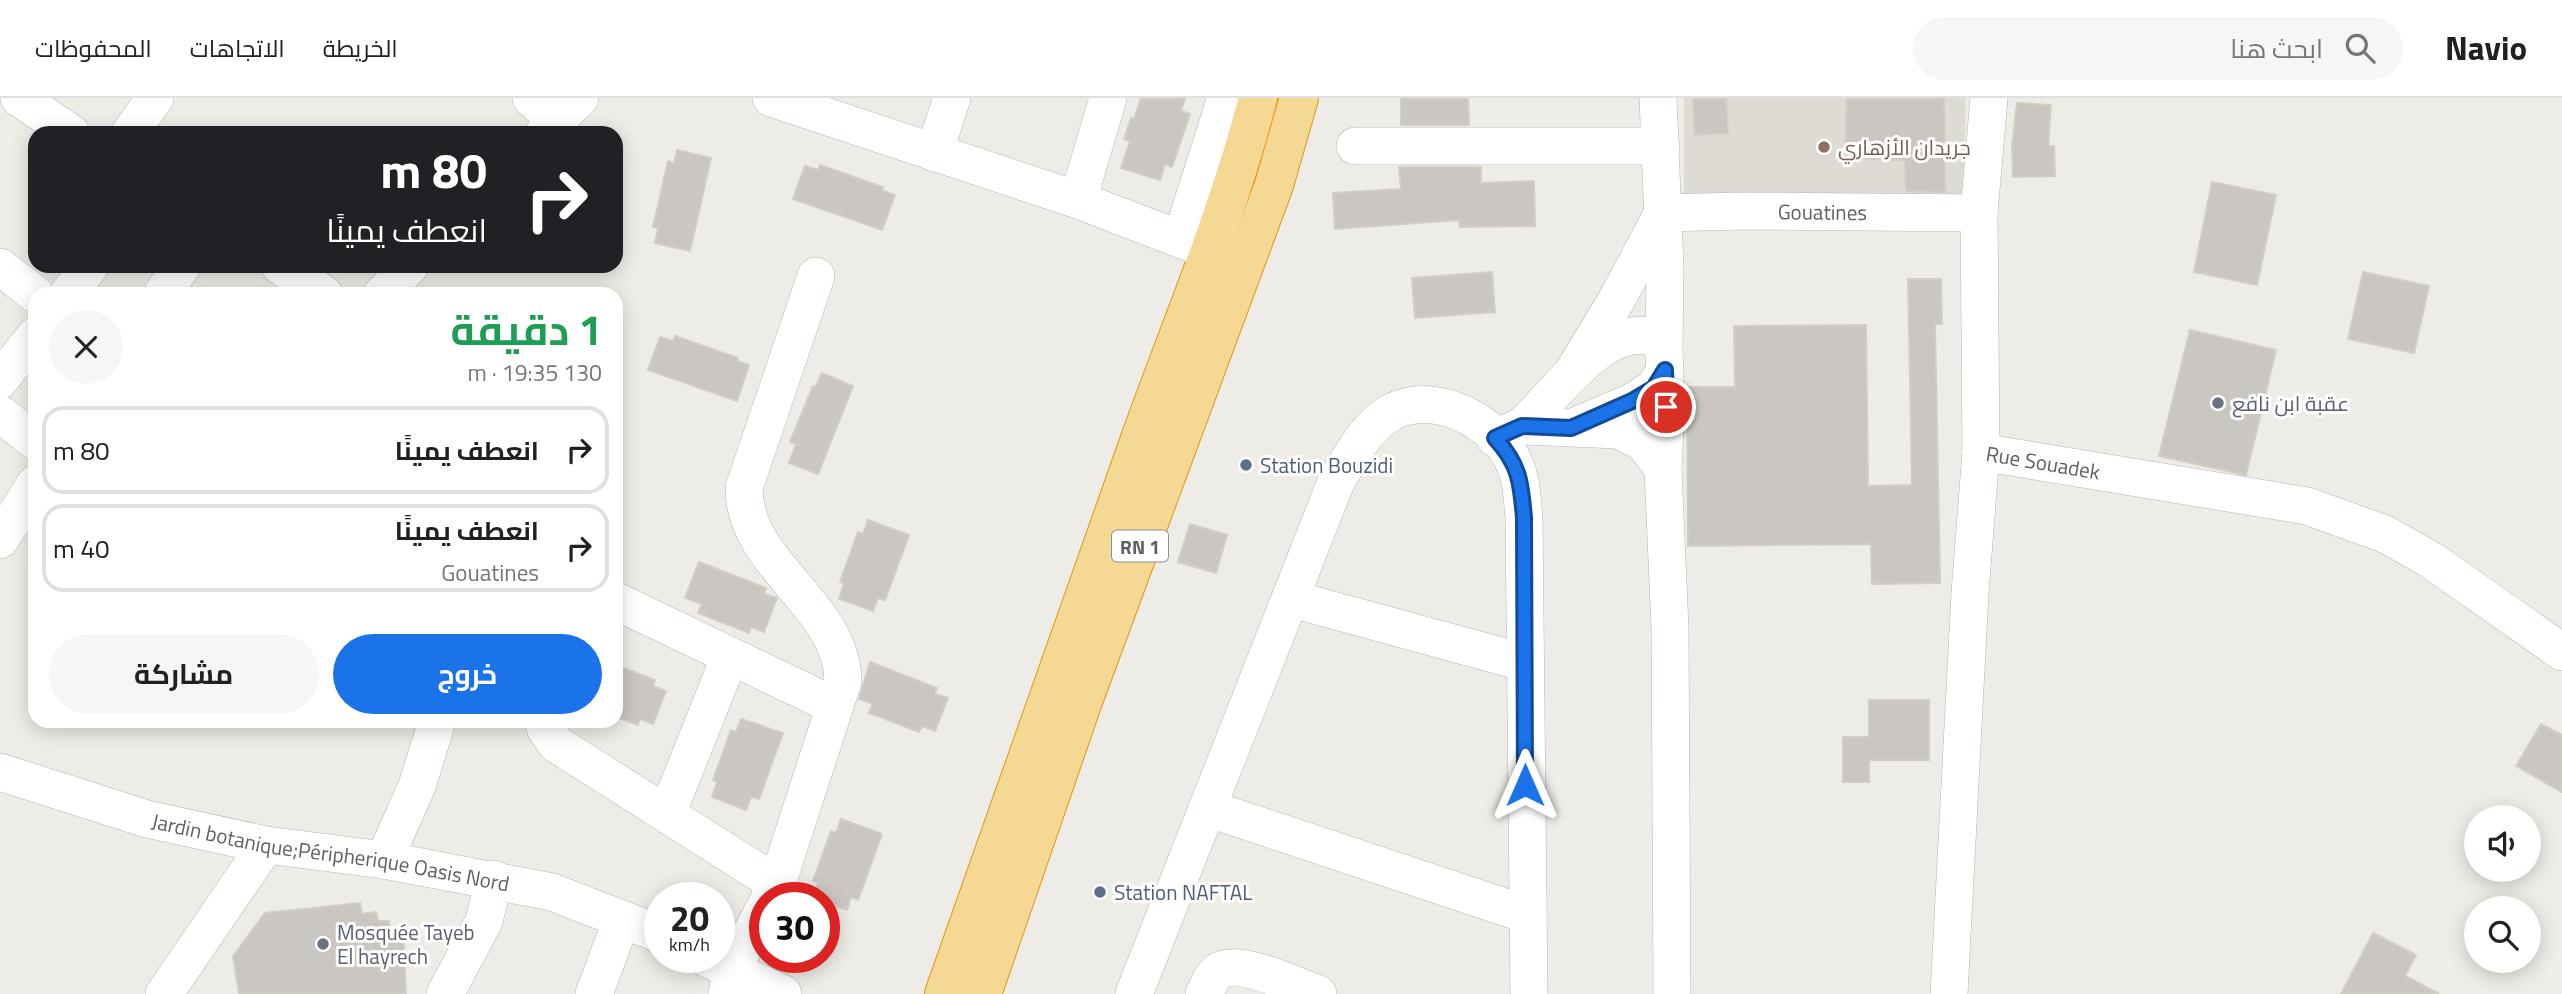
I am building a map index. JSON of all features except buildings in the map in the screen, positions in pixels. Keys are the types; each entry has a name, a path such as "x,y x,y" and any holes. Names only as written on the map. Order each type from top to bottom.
{"highway":[{"name":"RN 1","path":"944,994 1140,437 1196,245 1242,162 1258,98"},
{"name":"RN 1","path":"982,994 1083,701 1274,185 1299,98"}],"street":[{"path":"19,98 61,126"},
{"path":"135,126 155,98"},
{"path":"771,98 1078,200 1196,245 1226,98"},
{"path":"934,153 952,98"},
{"path":"1078,200 1108,98"},
{"path":"1658,98 1665,269 1666,407 1663,469 1670,628 1672,994"},
{"path":"1981,452 1979,213 1989,98"},
{"path":"1355,146 1661,146"},
{"path":"1574,370 1616,301 1663,213"},
{"name":"Gouatines","path":"1663,213 1979,213"},
{"path":"0,267 28,289"},
{"path":"74,287 84,273"},
{"path":"291,273 313,287"},
{"path":"389,287 403,273"},
{"path":"775,882 844,681 843,663 834,638 762,544 744,506 744,488 816,276"},
{"path":"1529,994 1524,518 1521,482 1510,455 1509,432 1574,370 1624,336 1646,334 1657,338 1665,361 1654,388 1632,401 1571,428"},
{"path":"0,380 28,345"},
{"path":"1134,994 1336,482 1359,441 1386,415 1420,403 1446,407 1509,432 1571,428 1618,430 1644,443 1663,469"},
{"path":"0,414 28,436"},
{"name":"Rue Souadek","path":"1949,994 1970,593 1981,452 2307,506 2385,534 2431,560 2562,652"},
{"path":"0,540 28,495"},
{"path":"1292,599 1525,663"},
{"path":"623,604 835,706"},
{"path":"667,814 730,656"},
{"path":"384,860 416,786 435,728"},
{"path":"544,728 556,744 667,814 752,882"},
{"name":"Jardin botanique;Péripherique Oasis Nord","path":"0,772 147,819 266,845 384,860 552,892 644,928"},
{"path":"1207,808 1528,915"},
{"path":"164,994 266,845"},
{"path":"445,994 484,921 494,879"},
{"path":"594,994 622,919"},
{"path":"749,929 721,974 783,994"},
{"path":"1204,994 1216,972 1230,967 1245,968 1318,994"}],"shaded area":[{"name":"جريدان الأزهاري","path":"1684,98 1966,98 1963,198 1684,196"}],"place":[{"name":"جريدان الأزهاري","path":"1824,147"},
{"name":"عقبة ابن نافع","path":"2218,403"},
{"name":"Station Bouzidi","path":"1246,465"},
{"name":"Station NAFTAL","path":"1100,892"},
{"name":"Mosquée Tayeb El hayrech","path":"323,944"}],"route":[{"path":"1525,785 1524,518 1521,482 1510,455 1495,438 1522,426 1571,428 1632,401 1654,388 1665,370 1666,407"}]}
